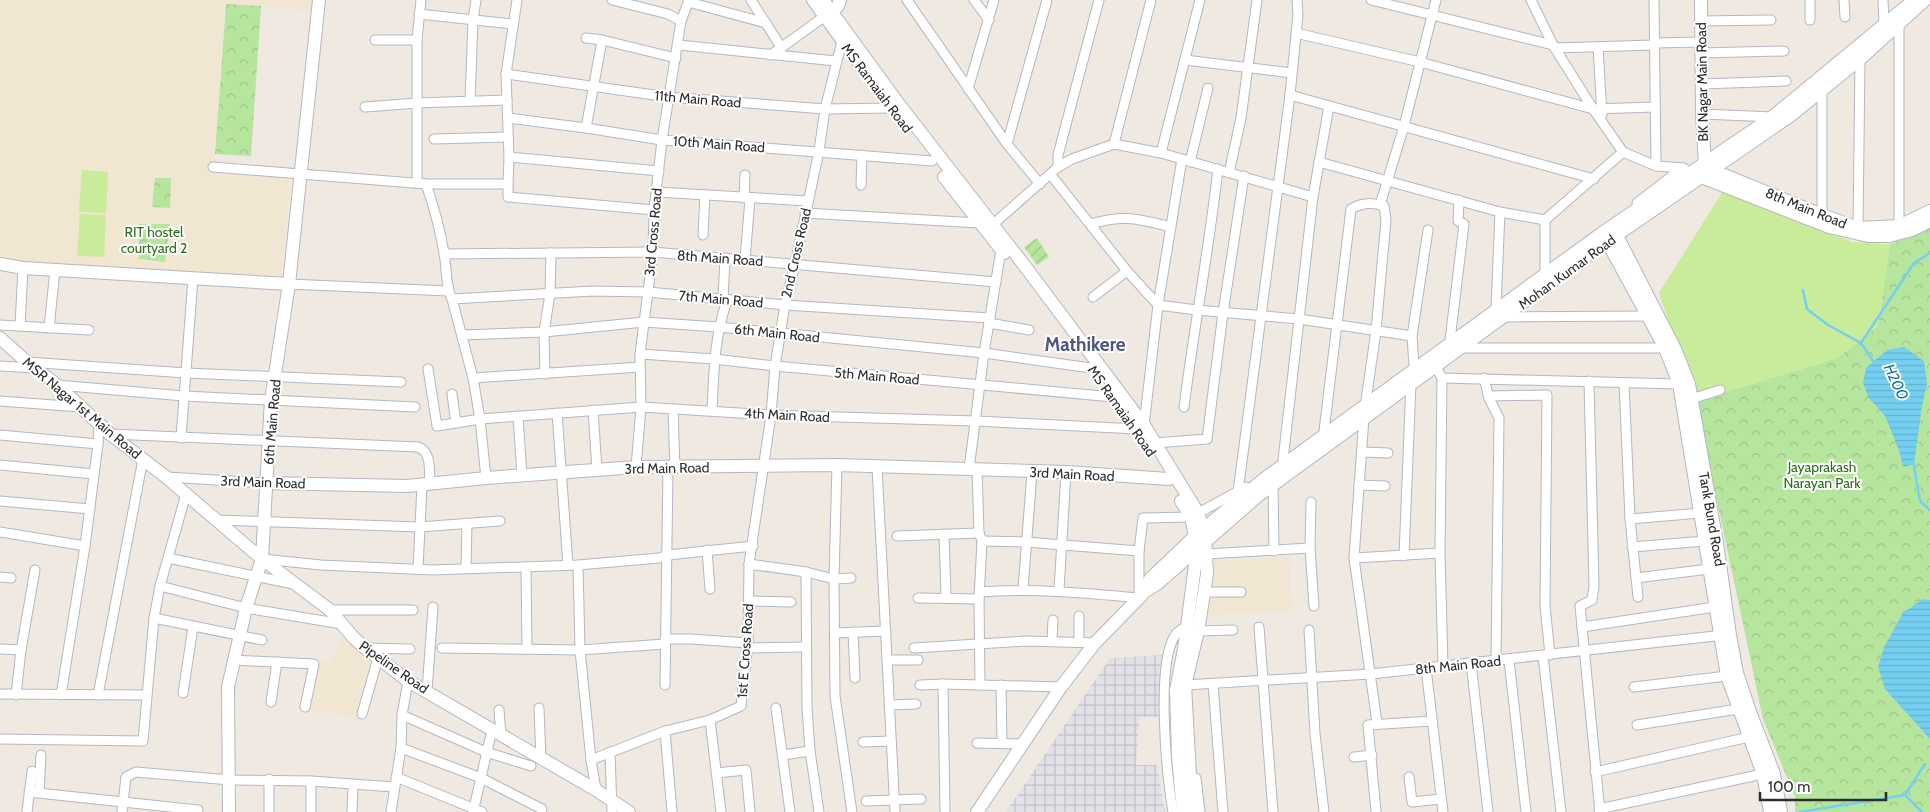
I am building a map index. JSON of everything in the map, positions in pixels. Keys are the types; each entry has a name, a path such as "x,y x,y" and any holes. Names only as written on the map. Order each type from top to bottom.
{"street":[{"name":"6th Main Road","path":"230,812 228,687 246,608 262,560 271,400 276,378 289,284 319,0"},
{"path":"421,0 417,40 417,103 422,184 438,218 450,295 473,378 480,419 486,478"},
{"path":"470,101 473,20 476,0"},
{"path":"517,0 506,74 509,157 508,197 654,210"},
{"path":"612,0 668,14 681,21"},
{"path":"750,0 781,47"},
{"name":"MS Ramaiah Road","path":"813,0 828,13 898,103 986,226 1141,427 1168,479 1194,515"},
{"name":"MS Ramaiah Road","path":"823,0 842,41 891,108 986,226 1001,250 1113,397 1155,443 1194,515 1207,574 1205,592 1176,690 1178,757 1183,812"},
{"path":"770,55 838,6 840,0"},
{"path":"907,0 1007,144 1040,184"},
{"path":"974,0 989,20"},
{"path":"968,89 994,0"},
{"path":"1007,144 1047,0"},
{"path":"1058,168 1058,155 1099,0"},
{"path":"1114,144 1151,0"},
{"path":"1161,153 1200,0"},
{"path":"1229,173 1249,68 1257,0"},
{"path":"1238,492 1290,95 1297,0"},
{"path":"1371,0 1554,46 1654,44 1784,51"},
{"path":"1380,205 1404,126 1436,0"},
{"path":"1543,0 1532,1 1554,46 1597,109 1602,122 1623,152 1656,166 1697,170 1829,227 1868,236 1889,236 1912,230 1930,221"},
{"path":"1654,0 1656,166"},
{"name":"BK Nagar Main Road","path":"1697,170 1702,114 1701,0"},
{"path":"1810,0 1810,20"},
{"path":"1844,0 1845,18"},
{"path":"1884,0 1884,25"},
{"path":"1434,365 1608,232 1773,117 1914,0"},
{"name":"Mohan Kumar Road","path":"1200,545 1273,485 1364,417 1415,374 1463,348 1500,312 1592,252 1608,232 1697,170 1790,116 1860,59 1925,0"},
{"path":"689,1 766,23"},
{"name":"3rd Cross Road","path":"636,467 641,407 640,354 653,252 654,210 668,97 679,45 681,21 689,1"},
{"path":"419,14 513,24"},
{"path":"1701,21 1771,20"},
{"path":"1899,24 1899,226"},
{"path":"1296,33 1420,62 1597,109 1655,107"},
{"path":"586,38 602,40 676,58"},
{"path":"375,40 417,40"},
{"path":"586,128 602,40"},
{"name":"2nd Cross Road","path":"763,467 785,305 819,151 825,109 842,41"},
{"path":"679,45 836,61"},
{"path":"1597,109 1598,46"},
{"path":"1858,228 1860,59"},
{"path":"1185,60 1292,73"},
{"name":"11th Main Road","path":"506,74 668,97 825,109 891,108"},
{"path":"1702,84 1786,81"},
{"path":"1141,427 1171,227 1186,160 1208,88"},
{"path":"1822,89 1822,215"},
{"path":"1290,95 1594,179"},
{"path":"365,107 507,100"},
{"path":"1283,460 1313,197 1329,106"},
{"path":"1702,114 1773,117"},
{"name":"10th Main Road","path":"508,118 662,140 932,161"},
{"path":"434,140 508,137"},
{"path":"806,213 986,226 1058,168 1072,159 1114,144 1161,153 1313,197"},
{"path":"1545,220 1623,152"},
{"path":"861,185 862,155"},
{"path":"509,157 659,170"},
{"path":"1319,162 1500,212 1545,220"},
{"path":"213,167 422,184 508,184"},
{"path":"1184,408 1196,310 1211,232 1218,170"},
{"name":"8th Main Road","path":"1697,170 1858,228 1899,226 1930,211"},
{"path":"745,175 747,198 745,259"},
{"path":"1051,175 1127,271 1158,305 1299,319 1412,336"},
{"path":"1155,443 1207,439 1223,312 1244,176"},
{"path":"657,192 808,201"},
{"path":"704,235 706,195"},
{"path":"1443,666 1434,365 1450,340 1464,224 1458,221 1459,200"},
{"path":"1324,431 1351,209 1363,204 1384,206 1386,220 1376,331 1366,400"},
{"path":"1500,212 1500,312"},
{"path":"1091,224 1108,219 1129,217 1171,227"},
{"path":"1545,220 1545,270"},
{"path":"1404,556 1415,374 1412,336 1428,230"},
{"path":"1608,232 1616,257 1665,348 1679,384 1715,607 1724,635 1727,676 1763,774 1770,812"},
{"path":"1450,340 1500,312 1545,270 1608,232"},
{"name":"Tank Bund Road","path":"1608,232 1675,349 1689,384 1717,543 1724,635 1774,774 1781,812"},
{"path":"980,685 980,537 973,469 975,421 1001,250"},
{"name":"8th Main Road","path":"444,254 653,252 996,282"},
{"path":"1592,252 1616,257"},
{"path":"545,374 544,332 550,294 551,253"},
{"path":"712,410 714,358 725,300 726,258"},
{"path":"0,264 23,268 289,284"},
{"path":"20,326 23,268"},
{"path":"49,328 55,270"},
{"path":"1092,297 1127,271"},
{"path":"180,438 193,278"},
{"name":"7th Main Road","path":"289,284 450,295 550,294 593,291 648,292 785,305 990,320 1029,330"},
{"path":"1500,312 1647,316"},
{"name":"6th Main Road","path":"462,335 544,332 644,322 719,327 984,353 1091,368"},
{"path":"0,325 88,330"},
{"name":"MSR Nagar 1st Main Road","path":"0,338 30,365 57,385 110,434 166,477"},
{"path":"1463,348 1665,348"},
{"name":"5th Main Road","path":"640,354 714,358 776,366 1113,397"},
{"path":"0,366 30,365 276,378 401,382"},
{"path":"1434,365 1484,378 1679,384"},
{"path":"473,378 640,367"},
{"name":"4th Main Road","path":"428,369 438,426 480,419 641,407 771,415 1141,427"},
{"path":"1142,594 1139,551 1143,518 1194,515 1238,492 1366,400 1415,374"},
{"path":"978,812 1061,687 1095,643 1142,594 1150,578 1200,545 1264,479 1415,374"},
{"path":"1484,378 1488,396 1499,418 1496,661"},
{"path":"1589,381 1594,587 1592,600 1580,606 1599,811 1763,774"},
{"path":"1624,383 1630,519 1638,597"},
{"path":"57,385 184,396 416,407"},
{"path":"1691,399 1720,390"},
{"path":"452,394 456,423"},
{"path":"1488,396 1547,396 1546,656 1561,812"},
{"path":"0,401 80,407"},
{"path":"665,685 673,409"},
{"path":"593,410 597,470"},
{"path":"557,413 568,565"},
{"path":"518,416 522,476"},
{"path":"1364,417 1354,558 1377,723"},
{"path":"61,695 85,546 99,424"},
{"path":"110,434 418,447 424,449 428,454 422,518 419,528 418,569"},
{"path":"0,435 98,444"},
{"path":"1362,452 1388,453"},
{"path":"98,695 143,459"},
{"path":"0,466 94,474"},
{"path":"837,466 834,579 836,696 852,812"},
{"name":"3rd Main Road","path":"166,477 266,483 407,486 636,467 837,466 1066,472 1168,479"},
{"name":"1st E Cross Road","path":"591,760 665,731 710,720 741,706 748,646 749,564 763,467"},
{"path":"877,467 895,812"},
{"path":"1023,589 1032,472"},
{"path":"1059,590 1066,472"},
{"name":"Pipeline Road","path":"166,477 262,560 330,610 365,648 408,681 496,733 536,763 596,790 612,807"},
{"path":"1273,485 1274,551"},
{"path":"1359,486 1385,486"},
{"path":"0,739 143,741 154,618 160,586 186,494"},
{"path":"0,501 90,509"},
{"path":"1310,502 1310,548 1314,606"},
{"path":"1630,519 1700,513"},
{"path":"217,520 419,528 500,522"},
{"path":"466,568 467,523"},
{"path":"0,532 85,546"},
{"path":"897,536 944,534 1139,551"},
{"path":"944,534 946,597"},
{"path":"1632,548 1705,541"},
{"path":"1200,545 1274,551 1310,548"},
{"name":"MS Ramaiah Road","path":"1192,812 1185,685 1193,628 1200,545"},
{"path":"262,560 321,565 418,569 526,567 578,565 659,558 668,554 753,546"},
{"path":"707,550 710,589"},
{"path":"1354,558 1440,553"},
{"path":"168,558 256,578 296,584"},
{"path":"749,564 806,572 834,579 851,578"},
{"path":"578,565 580,650 591,760 596,790"},
{"path":"526,567 528,649"},
{"path":"1636,578 1709,569"},
{"path":"16,694 21,650 35,570"},
{"path":"806,572 807,707 810,752 819,812"},
{"path":"0,577 11,578"},
{"path":"160,586 246,608 342,624"},
{"path":"918,598 979,595 1023,589 1142,594"},
{"path":"1205,592 1241,592"},
{"path":"748,601 790,602"},
{"path":"427,691 433,606"},
{"path":"1582,627 1715,607"},
{"path":"330,610 412,610"},
{"path":"1079,616 1079,642"},
{"path":"154,618 262,640"},
{"path":"1052,641 1053,620"},
{"path":"183,693 193,627"},
{"path":"1259,627 1273,812"},
{"path":"1173,812 1164,716 1165,676 1171,645 1176,634 1193,628 1233,630"},
{"path":"1309,630 1315,734 1324,812"},
{"path":"835,633 886,631"},
{"path":"854,632 855,678"},
{"name":"8th Main Road","path":"1185,685 1371,674 1724,635"},
{"path":"914,648 1026,640 1095,643"},
{"path":"442,648 580,650 665,641 806,647"},
{"path":"365,648 410,649"},
{"path":"0,649 21,650"},
{"path":"362,714 378,658"},
{"path":"233,660 314,664 305,707"},
{"path":"887,660 918,660"},
{"path":"1510,660 1526,812"},
{"path":"271,702 277,662"},
{"path":"1471,663 1488,812"},
{"path":"1426,668 1442,812"},
{"path":"1634,687 1727,676"},
{"path":"391,812 401,748 402,715 408,681"},
{"path":"943,684 945,812"},
{"path":"1213,684 1223,812"},
{"path":"920,685 1061,687"},
{"path":"1001,685 1002,743"},
{"name":"MS Ramaiah Road","path":"1185,685 1188,695 1200,812"},
{"path":"0,694 146,695"},
{"path":"889,705 916,704"},
{"path":"402,715 486,752 536,763 539,708"},
{"path":"776,708 790,812"},
{"path":"1638,725 1738,709"},
{"path":"396,778 476,811 486,752 496,733 499,710"},
{"path":"710,720 721,812"},
{"path":"1376,812 1368,725 1432,721"},
{"path":"665,731 672,812"},
{"path":"1595,772 1749,737"},
{"path":"863,742 891,741"},
{"path":"977,743 1022,744"},
{"path":"401,748 481,778 542,809"},
{"path":"610,752 612,807 629,812"},
{"path":"783,755 810,752"},
{"path":"39,793 41,755"},
{"path":"1354,757 1372,755"},
{"path":"716,773 746,770 750,812"},
{"path":"27,812 32,771"},
{"path":"123,807 126,777 136,772 230,780 311,781 394,788"},
{"path":"1409,777 1412,802 1441,800"},
{"path":"269,779 269,812"},
{"path":"311,781 311,812"},
{"path":"352,812 353,785"},
{"path":"29,792 123,807 198,810"},
{"path":"866,801 921,799"}],"shaded area":[{"path":"0,0 314,0 313,11 225,4 214,159 218,159 218,170 291,176 281,278 0,260"},
{"path":"1289,557 1291,611 1208,615 1215,561"},
{"path":"345,634 374,662 358,716 308,710 318,662 331,662"},
{"path":"1167,655 1160,717 1139,717 1136,765 1157,765 1165,812 1006,812 1110,658"}],"green space":[{"path":"226,4 261,6 251,156 215,154"},
{"path":"82,170 108,172 106,213 79,212"},
{"path":"155,178 171,178 170,208 152,207"},
{"path":"1723,191 1852,242 1890,244 1878,326 1837,358 1696,401 1659,293"},
{"path":"80,214 106,215 104,257 77,256"},
{"name":"RIT hostel courtyard 2","path":"139,224 170,224 165,262 139,259"},
{"name":"Jayaprakash Narayan Park","path":"1930,229 1930,812 1795,812 1795,797 1763,719 1696,401 1837,358 1878,326 1890,244"},
{"path":"1037,238 1049,257 1037,265 1024,247"}],"water":[{"path":"1904,347 1924,361 1927,384 1914,464 1903,467 1899,450 1885,416 1868,397 1863,382 1866,368 1887,350"},
{"path":"1923,599 1930,600 1930,739 1885,689 1878,667 1884,647 1903,613"}],"waterway":[{"path":"1861,343 1914,263 1930,253"},
{"name":"H200","path":"1803,290 1807,309 1828,325 1861,343 1875,364"},
{"name":"H200","path":"1913,461 1920,501 1930,510"},
{"name":"H200","path":"1800,812 1905,795 1925,764"},
{"path":"1905,795 1922,812"}],"district":[{"name":"Mathikere","path":"1085,344"}]}
